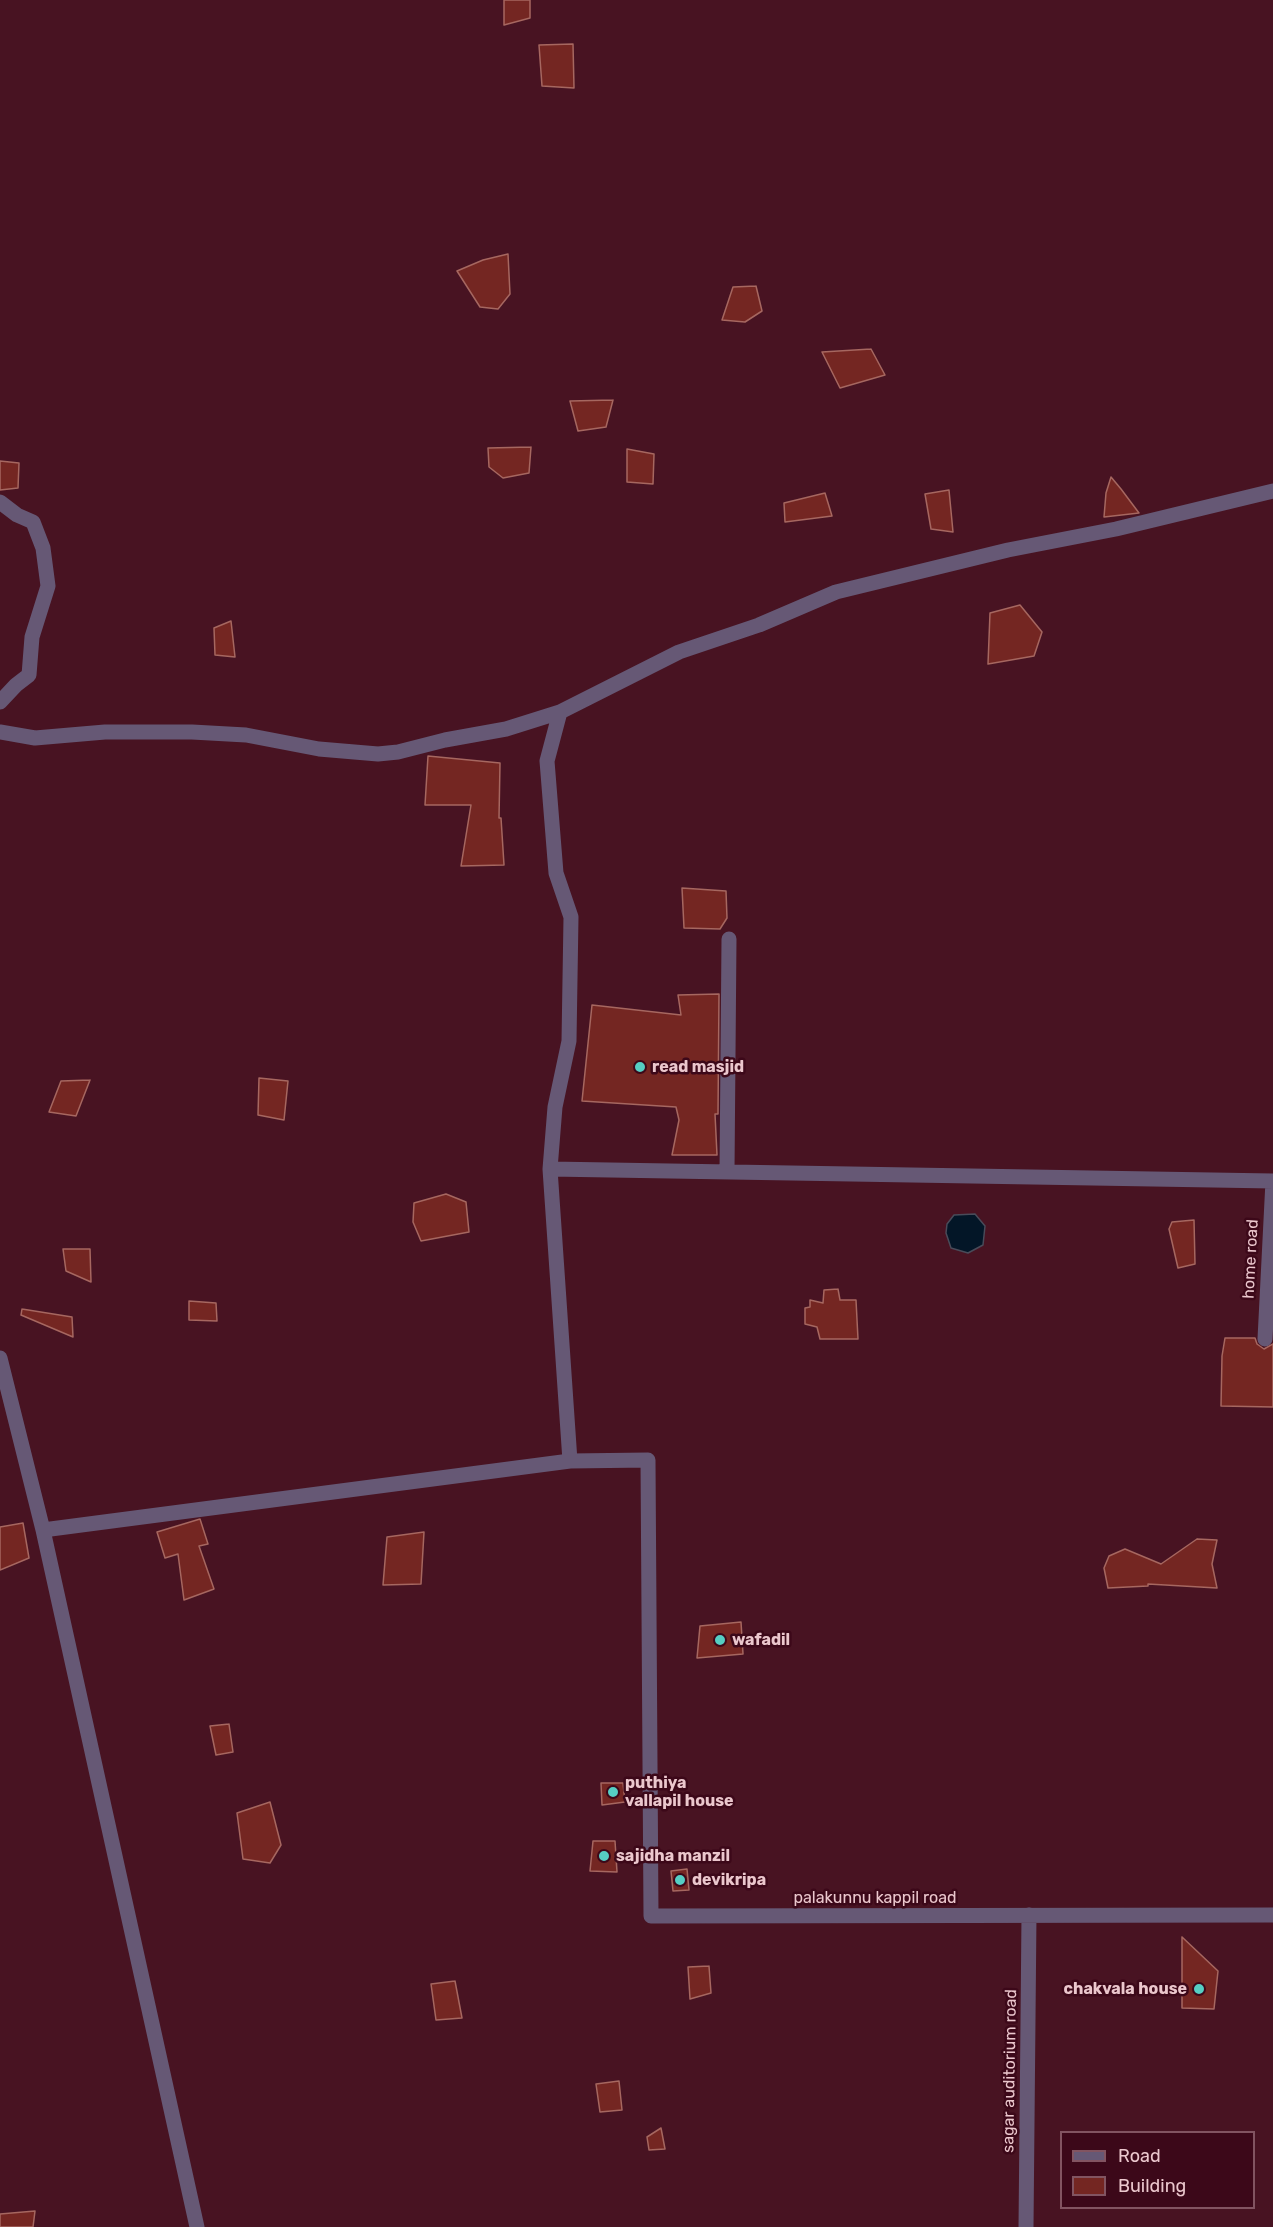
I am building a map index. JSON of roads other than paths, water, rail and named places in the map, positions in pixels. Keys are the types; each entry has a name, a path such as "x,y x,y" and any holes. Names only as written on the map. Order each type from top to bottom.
{"street":[{"path":"0,732 36,738 105,732 246,735 319,749 378,754 506,729 560,712 679,652 759,625 836,592 1008,550 1116,529 1273,491"},
{"path":"0,502 17,515 33,522 43,548 48,586 32,636 29,675 0,702"},
{"path":"43,1530 570,1461 550,1169 555,1107 569,1041 571,917 556,873 547,761 560,712"},
{"path":"727,1171 729,939"},
{"path":"550,1169 1273,1181"},
{"name":"home road","path":"1265,1338 1273,1181"},
{"path":"0,1358 43,1530 197,2227"},
{"name":"palakunnu kappil road","path":"570,1461 648,1460 651,1916 1273,1915"},
{"name":"sagar auditorium road","path":"1026,2227 1029,1916"}],"water":[{"path":"975,1214 985,1226 983,1245 968,1253 951,1248 946,1233 947,1224 954,1215"}],"place":[{"name":"read masjid","path":"640,1067"},
{"name":"wafadil","path":"720,1640"},
{"name":"puthiya vallapil house","path":"613,1792"},
{"name":"sajidha manzil","path":"604,1856"},
{"name":"devikripa","path":"680,1880"},
{"name":"chakvala house","path":"1199,1989"}]}
